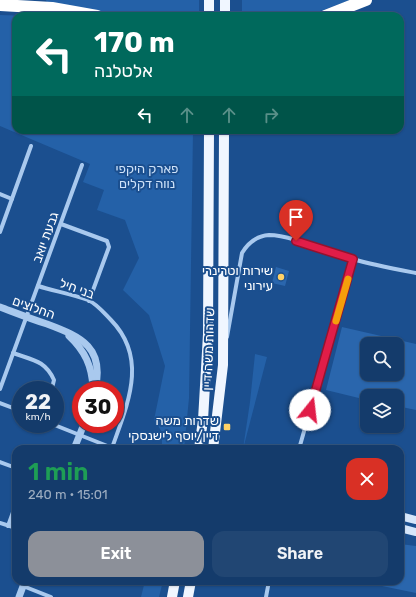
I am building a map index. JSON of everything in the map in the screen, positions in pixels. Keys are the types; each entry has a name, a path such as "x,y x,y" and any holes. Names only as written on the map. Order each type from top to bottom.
{"highway":[{"path":"336,12 366,0"},
{"path":"0,5 52,8 74,12"}],"main road":[{"path":"209,0 209,12"},
{"path":"225,0 225,12"},
{"name":"שדרות משה דיין","path":"200,445 203,420 208,334 209,134"},
{"name":"שדרות משה דיין","path":"213,445 223,365 224,134"},
{"path":"404,517 416,520"},
{"path":"404,529 416,532"},
{"path":"172,597 174,585"},
{"path":"188,597 190,585"}],"street":[{"path":"0,232 31,146"},
{"name":"גבעת יואב","path":"0,389 82,165"},
{"path":"0,194 12,199"},
{"path":"61,224 107,241 109,247 89,301"},
{"path":"223,365 239,263 244,250 255,239 262,236 276,236 353,259 416,273"},
{"path":"300,445 353,259"},
{"name":"בני חיל","path":"38,286 89,301 100,308 118,327 130,353 133,382 114,445"},
{"name":"החלוצים","path":"0,307 59,329 76,343 85,354 91,370 93,381"},
{"path":"13,353 43,364 49,369 54,381"},
{"path":"0,403 12,408"},
{"path":"64,429 103,445"},
{"path":"76,445 80,433"},
{"path":"0,462 12,466"},
{"path":"8,526 12,515"},
{"path":"0,522 12,527"},
{"path":"19,597 24,585"},
{"path":"26,585 51,597"},
{"path":"266,597 268,585"}],"green space":[{"path":"46,0 199,0 199,12 94,12 47,3"},
{"path":"242,0 350,0 318,12 242,12"},
{"name":"פארק היקפי נווה דקלים","path":"0,15 12,15 12,131 0,126"},
{"name":"פארק היקפי נווה דקלים","path":"19,134 193,134 189,398 184,445 162,445 162,432 154,420 165,366 149,315 123,290 139,258 125,220 97,210 104,190 83,182 90,164"},
{"path":"255,354 267,357 244,445"},
{"path":"144,585 162,585 159,597 141,597"}],"building":[{"name":"שירות וטרינרי עירוני","path":"276,267 289,271 285,286 272,283"},
{"path":"342,327 386,337 360,337 360,381 404,381 404,341 416,344 416,410 404,407 404,389 360,389 360,398 326,390"},
{"path":"404,544 416,546 416,593 382,586 404,585"}],"slow traffic":[{"path":"336,321 348,279"}],"place":[{"name":"שירות וטרינרי עירוני","path":"281,277"},
{"name":"שדרות משה דיין/יוסף לישנסקי","path":"227,427"}],"route":[{"path":"296,241 353,259 310,410"}]}
